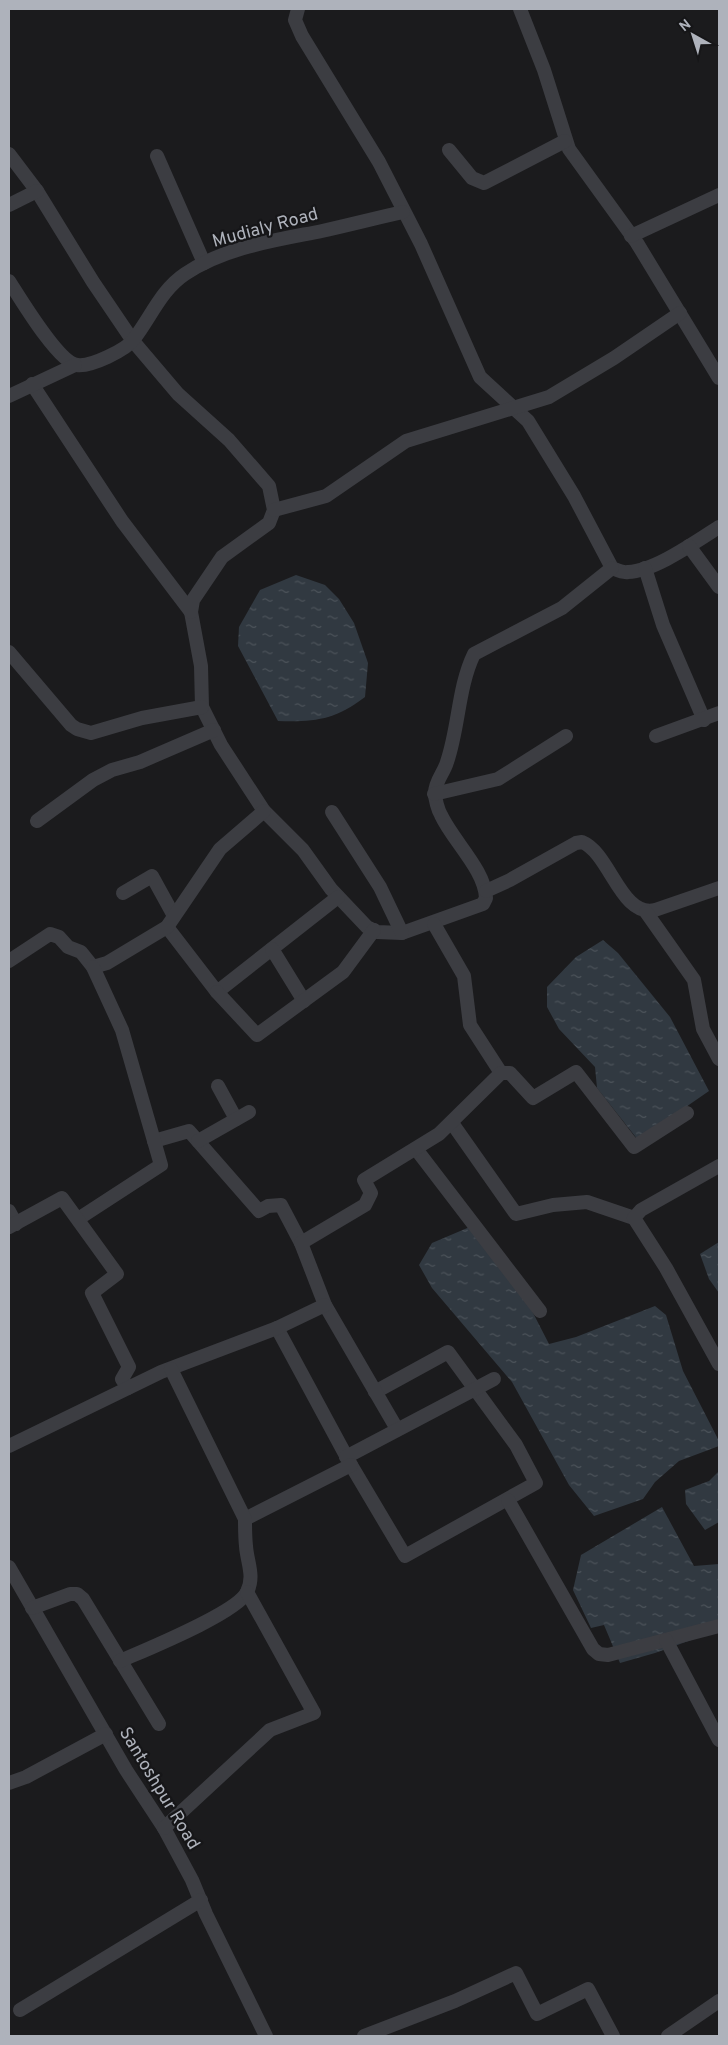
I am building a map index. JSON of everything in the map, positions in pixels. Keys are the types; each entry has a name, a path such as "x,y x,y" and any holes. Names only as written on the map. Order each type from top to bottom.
{"street":[{"path":"298,9 294,20 375,155 421,244 480,377 533,428 574,496 612,568 625,573 645,568 689,546 719,527"},
{"path":"520,9 544,70 565,142 577,162 599,188 631,236 719,378"},
{"path":"449,150 472,178 484,183 565,142"},
{"path":"9,154 37,191 93,282 133,341 178,394 228,440 255,468 269,486 274,510 268,523 222,557 193,600 191,612 201,666 202,707 222,746 264,811 303,850 357,918 374,930 402,933 434,924 483,904 486,898 486,891 482,882 440,815 434,794 437,780 446,765 452,746 468,667 474,654 562,608 612,568"},
{"path":"157,156 204,263"},
{"path":"9,205 37,191"},
{"path":"631,236 719,195"},
{"name":"Mudialy Road","path":"9,396 75,365 86,366 103,359 133,341 151,312 169,289 184,274 204,263 284,238 404,212"},
{"path":"9,281 41,330 63,356 75,365"},
{"path":"274,510 326,496 406,441 549,397 614,358 680,313"},
{"path":"32,384 122,521 191,612"},
{"path":"689,546 719,588"},
{"path":"645,568 663,625 704,720"},
{"path":"9,652 72,725 84,732 103,730 142,718 202,707"},
{"path":"656,736 719,713"},
{"path":"37,821 93,780 112,770 140,762 214,730"},
{"path":"434,794 498,779 566,736"},
{"path":"93,967 107,963 170,921 220,849 264,811"},
{"path":"332,812 380,887 402,933"},
{"path":"486,891 510,880 576,842 582,842 594,850 635,907 646,912 694,980 703,1029 719,1059"},
{"path":"122,893 152,876 170,921 217,992 257,1035 342,972 374,930"},
{"path":"646,912 719,888"},
{"path":"217,992 338,896"},
{"path":"434,924 464,976 470,1025 501,1074"},
{"path":"10,959 50,934 59,937 68,947 81,952 93,967 122,1030 154,1140 160,1165 78,1219"},
{"path":"272,949 304,1001"},
{"path":"302,1243 365,1205 371,1193 364,1180 416,1149 452,1123 501,1074 510,1073 533,1098 576,1072 634,1147 687,1113"},
{"path":"198,1142 242,1116 218,1086"},
{"path":"452,1123 516,1214 553,1205 587,1202 634,1218 666,1268 719,1364"},
{"path":"154,1140 189,1131 259,1211 268,1206 281,1205 302,1243 325,1305 396,1429"},
{"path":"416,1149 540,1311"},
{"path":"634,1218 641,1210 719,1166"},
{"path":"9,1211 12,1225 62,1198 117,1274 92,1292 129,1367 122,1379 128,1388"},
{"path":"9,1446 128,1388 171,1369 278,1328 325,1305"},
{"path":"278,1328 348,1461 404,1556 536,1483 516,1445 448,1352 375,1392"},
{"path":"120,1661 222,1613 239,1602 248,1592 251,1574 246,1547 245,1519 171,1369"},
{"path":"245,1519 348,1461 396,1429 494,1379"},
{"path":"508,1500 594,1650 600,1654 608,1655 719,1626"},
{"name":"Santoshpur Road","path":"9,1566 126,1770 164,1828 201,1900 266,2036"},
{"path":"164,1828 270,1730 314,1713 248,1592"},
{"path":"32,1608 70,1594 77,1594 84,1599 159,1724"},
{"path":"666,1640 719,1740"},
{"path":"9,1783 26,1777 106,1734"},
{"path":"20,2010 201,1900"},
{"path":"364,2036 455,2001 516,1973 537,2014 588,1989 613,2036"},
{"path":"668,2036 719,2001"}],"water":[{"path":"296,575 325,585 339,599 354,623 368,663 365,697 344,711 324,718 303,721 278,721 238,646 239,627 260,590"},
{"path":"603,940 618,953 670,1017 709,1091 638,1140 597,1088 595,1067 559,1029 547,1007 547,987 576,957"},
{"path":"472,1226 513,1274 549,1344 576,1337 655,1306 666,1315 683,1371 719,1441 719,1446 679,1461 655,1482 643,1499 594,1516 569,1485 512,1382 432,1288 419,1265 432,1243"},
{"path":"719,1242 719,1293 709,1279 700,1254"},
{"path":"719,1471 719,1522 705,1530 686,1504 685,1490 709,1481"},
{"path":"662,1507 694,1566 719,1564 719,1630 655,1653 620,1663 604,1625 591,1628 573,1590 581,1555"}]}
